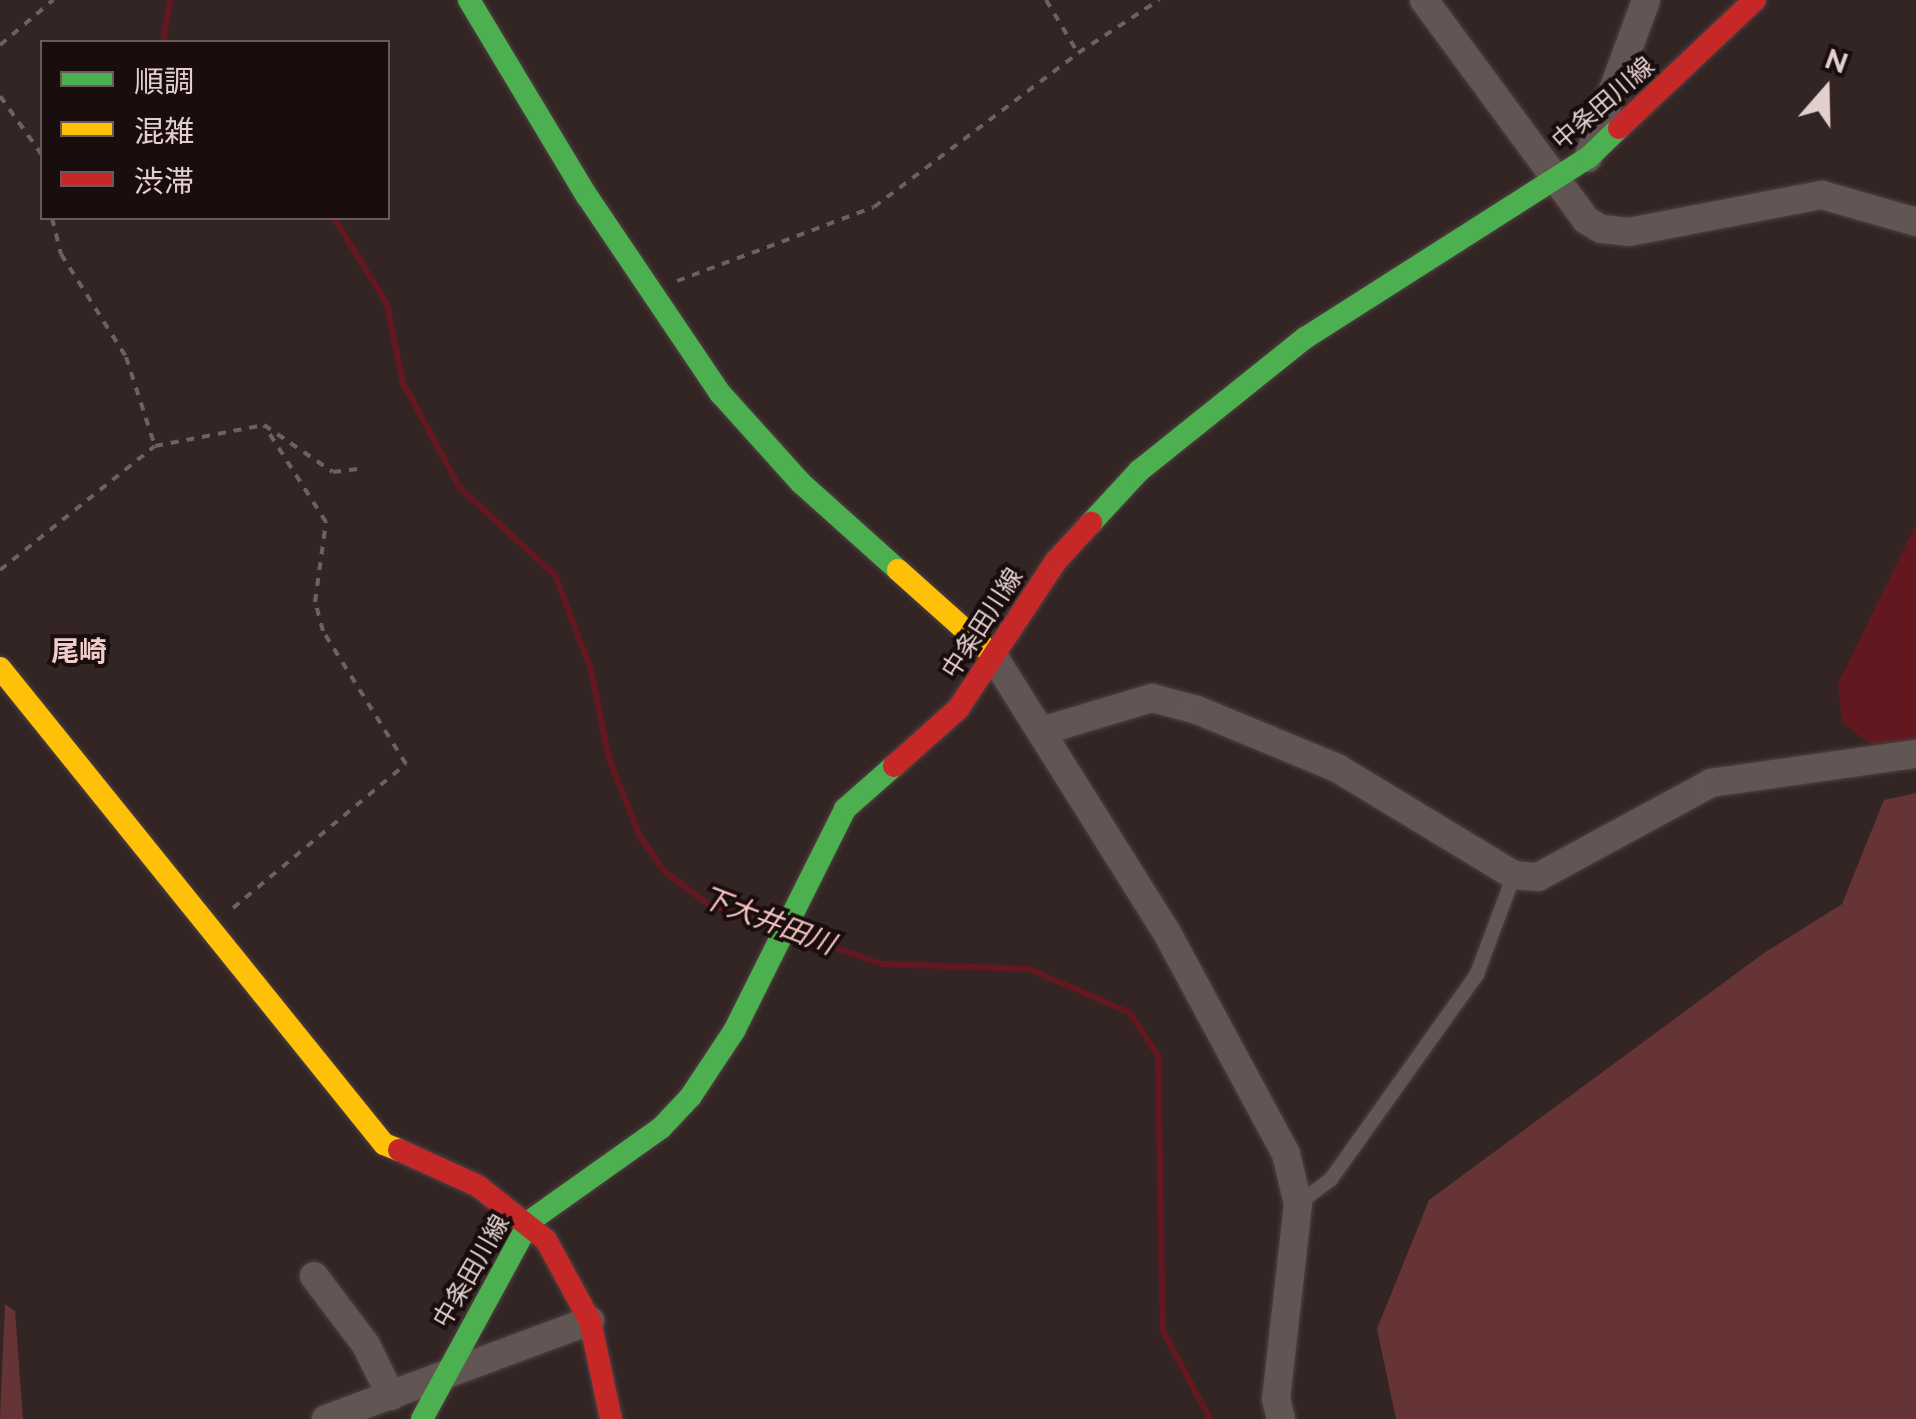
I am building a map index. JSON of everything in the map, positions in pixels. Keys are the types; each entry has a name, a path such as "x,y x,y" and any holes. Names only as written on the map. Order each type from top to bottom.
{"main road":[{"path":"469,0 651,291 720,393 801,482 992,654"},
{"name":"中条田川線","path":"422,1419 530,1222 560,1194 661,1128 690,1096 734,1031 845,809 958,709 1056,561 1139,471 1305,338 1588,158 1755,0"},
{"path":"0,668 384,1144 478,1186 530,1222 590,1320 610,1419"}],"street":[{"path":"1424,0 1559,177 1586,220 1601,229 1629,232 1822,195 1916,222"},
{"path":"1588,158 1646,0"},
{"path":"992,654 1045,730 1166,931 1286,1154 1298,1204 1276,1400 1281,1419"},
{"path":"1045,730 1152,698 1198,710 1337,768 1514,874 1538,877 1711,783 1916,754"},
{"path":"314,1276 366,1345 391,1396"},
{"path":"326,1419 443,1379 590,1320"}],"lane":[{"path":"1298,1204 1331,1179 1477,974 1514,874"}],"path":[{"path":"0,44 53,0"},
{"path":"1046,0 1078,54"},
{"path":"651,291 874,207 1078,54 1159,0"},
{"path":"0,96 40,152"},
{"path":"52,220 61,254 126,357 155,446"},
{"path":"207,929 406,764 323,631 315,602 326,522 264,425"},
{"path":"0,570 155,446 264,425 333,472 358,470"}],"shaded area":[{"path":"1916,524 1916,739 1870,744 1842,722 1838,684"},
{"path":"1916,793 1916,1419 1396,1419 1377,1329 1429,1200 1764,953 1842,904 1884,800"},
{"path":"5,1304 15,1311 23,1419 0,1419"}],"waterway":[{"name":"下大井田川","path":"163,40 170,0"},
{"name":"下大井田川","path":"335,220 387,304 403,383 460,488 555,575 591,670 609,759 640,836 665,872 708,904 771,926"},
{"name":"下大井田川","path":"797,935 882,964 1029,969 1130,1013 1158,1056 1163,1331 1210,1419"}],"traffic: fast":[{"path":"469,0 587,196 720,393 801,483 898,570"},
{"path":"1091,523 1139,471 1305,338 1588,158 1619,128"},
{"path":"422,1419 530,1221 661,1128 691,1096 734,1031 845,809 894,766"}],"traffic: slow":[{"path":"898,570 992,654"},
{"path":"0,668 384,1144 399,1150"}],"traffic: jam":[{"path":"1619,128 1755,0"},
{"path":"894,766 958,709 1056,561 1091,523"},
{"path":"399,1150 478,1186 546,1240 590,1321 611,1419"}],"district":[{"name":"尾崎","path":"79,652"}]}
